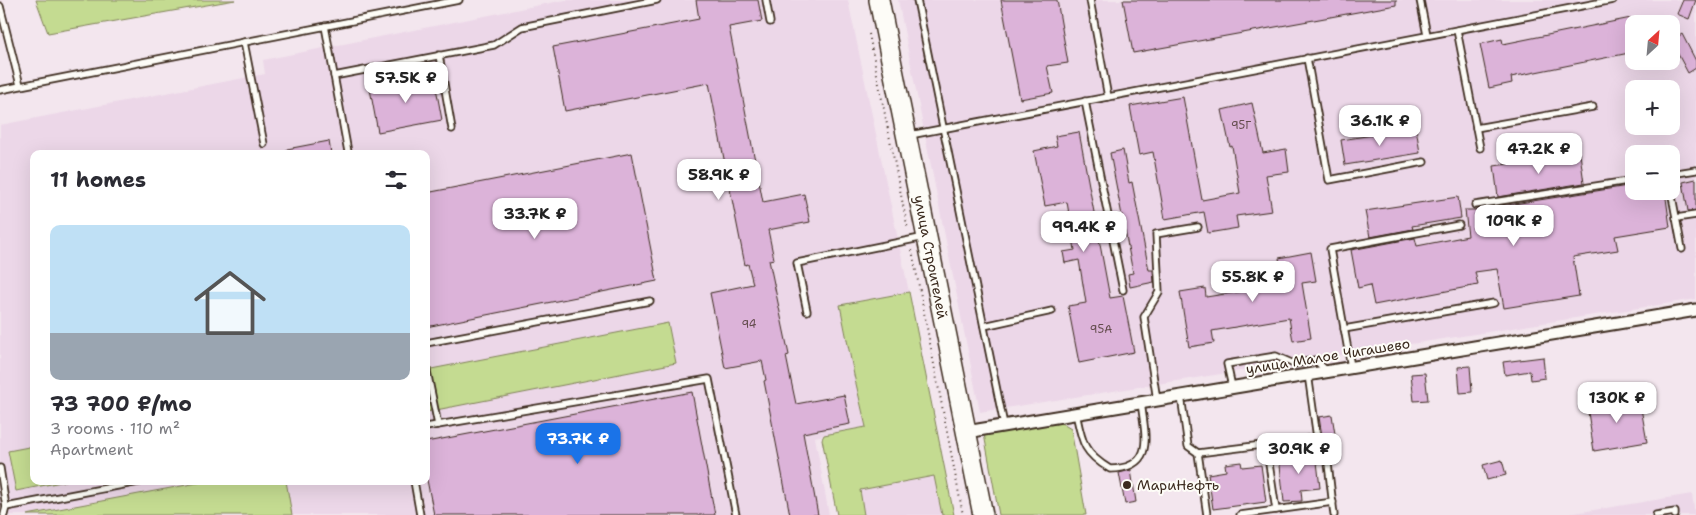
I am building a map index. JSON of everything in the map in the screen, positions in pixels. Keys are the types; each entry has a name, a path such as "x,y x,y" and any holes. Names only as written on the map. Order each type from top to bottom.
{"main road":[{"name":"улица Строителей","path":"879,0 983,515"}],"street":[{"name":"улица Малое Чигашево","path":"966,432 1696,310"}],"lane":[{"path":"0,90 460,0"},
{"path":"334,76 494,45 522,28 657,0"},
{"path":"766,0 770,22"},
{"path":"917,0 1004,425"},
{"path":"1090,0 1108,96"},
{"path":"1420,0 1427,35"},
{"path":"907,136 1613,0"},
{"path":"0,10 20,85"},
{"path":"325,26 348,150"},
{"path":"1457,30 1480,148"},
{"path":"244,42 264,144"},
{"path":"439,55 452,129"},
{"path":"1307,58 1329,180 1424,162"},
{"path":"1085,101 1123,290"},
{"path":"1476,128 1593,107"},
{"path":"1680,173 1696,170"},
{"path":"1475,205 1625,181"},
{"path":"1673,200 1682,249"},
{"path":"1676,218 1696,215"},
{"path":"1351,367 1330,249 1460,225"},
{"path":"1157,400 1144,317 1159,292 1156,234 1198,227"},
{"path":"807,312 797,263 927,236"},
{"path":"430,342 650,300"},
{"path":"1344,329 1494,303"},
{"path":"984,326 1052,311"},
{"path":"1232,387 1227,364 1276,356 1294,364 1315,360 1327,372"},
{"path":"1308,374 1317,438 1326,446 1334,515"},
{"path":"430,427 709,379 736,515"},
{"path":"430,386 438,425"},
{"path":"1181,396 1188,446 1198,453 1317,438"},
{"path":"1076,413 1084,445 1090,454 1110,469 1130,467 1137,463 1145,443 1141,402"},
{"path":"1266,444 1276,510"},
{"path":"1198,453 1207,515"},
{"path":"0,468 6,507 4,515"},
{"path":"6,507 123,485"},
{"path":"415,485 420,515"},
{"path":"1240,515 1332,502"},
{"path":"1656,515 1675,512 1675,515"}],"path":[{"path":"955,467 963,515"}],"shaded area":[{"path":"565,0 848,0 909,292 840,305 866,427 815,437 829,515 0,515 0,125 265,74 263,60"},
{"path":"898,0 1696,0 1696,299 980,412"},
{"path":"935,476 942,515 864,515 859,490"},
{"path":"1692,494 1695,515 1563,515"}],"green space":[{"path":"36,0 235,0 48,33"},
{"path":"909,292 954,515 942,515 934,476 860,490 864,515 837,515 822,439 824,435 866,427 840,305"},
{"path":"668,323 676,363 430,411 430,369"},
{"path":"1061,423 1071,429 1086,515 999,515 984,434"},
{"path":"30,447 30,485 46,485 16,491 8,451"},
{"path":"187,485 287,485 292,515 27,515"}],"building":[{"path":"696,0 758,0 762,21 729,27 763,202 804,194 810,222 768,230 774,259 769,260 789,355 786,356 796,404 844,395 850,424 803,433 818,515 790,515 764,381 766,380 762,361 725,368 710,293 753,284 748,264 745,265 709,83 565,111 553,47 699,19"},
{"path":"1001,0 1057,0 1068,63 1047,66 1053,93 1020,99"},
{"path":"1123,0 1396,0 1396,5 1133,53"},
{"path":"1683,0 1696,0 1689,19 1677,14"},
{"path":"1625,19 1625,54 1511,77 1512,83 1489,88 1480,44 1502,39 1503,44"},
{"path":"1682,34 1696,61 1696,68 1688,73 1680,58 1680,35"},
{"path":"434,77 442,120 378,132 370,89"},
{"path":"1183,97 1202,200 1240,193 1232,146 1230,147 1222,110 1252,103 1263,153 1286,149 1289,172 1266,175 1272,211 1236,216 1238,228 1208,233 1204,212 1165,219 1153,152 1139,155 1130,106"},
{"path":"1416,128 1420,153 1345,165 1341,140"},
{"path":"1079,132 1110,298 1123,296 1134,352 1079,363 1068,306 1086,303 1079,260 1065,263 1063,252 1075,250 1067,202 1045,206 1034,151 1057,146 1055,136"},
{"path":"329,141 330,150 287,150"},
{"path":"1123,150 1129,183 1132,182 1149,270 1153,270 1154,282 1130,287 1128,274 1133,273 1110,153"},
{"path":"632,153 657,281 430,326 430,192"},
{"path":"1580,154 1584,183 1498,197 1494,166"},
{"path":"1696,179 1696,210 1688,211 1683,182"},
{"path":"1625,186 1625,200 1666,200 1670,227 1615,236 1618,250 1573,257 1579,296 1504,308 1497,269 1475,272 1478,285 1374,305 1370,285 1358,288 1351,250 1415,238 1417,246 1468,236 1465,210 1476,210"},
{"path":"1458,197 1461,218 1412,226 1413,229 1370,237 1365,211"},
{"path":"1311,252 1316,281 1302,283 1311,338 1293,341 1289,318 1212,331 1214,343 1189,347 1180,292 1205,288 1206,297 1250,290 1248,276 1281,271 1279,258"},
{"path":"1543,357 1545,378 1531,380 1530,371 1505,375 1503,362"},
{"path":"1470,366 1472,392 1460,393 1458,367"},
{"path":"1425,373 1428,400 1414,401 1411,374"},
{"path":"692,392 715,515 434,515 428,485 430,485 430,441"},
{"path":"1639,397 1647,442 1594,451 1587,406"},
{"path":"1332,415 1335,434 1322,436 1319,417"},
{"path":"1316,453 1320,488 1301,490 1302,501 1284,502 1279,456"},
{"path":"1502,460 1506,475 1487,480 1483,465"},
{"path":"1241,462 1242,467 1261,465 1266,502 1213,509 1208,474 1226,471 1225,464"},
{"name":"МариНефть","path":"1131,470 1136,502 1125,504 1119,473"}],"place":[{"name":"МариНефть","path":"1127,485"}]}
